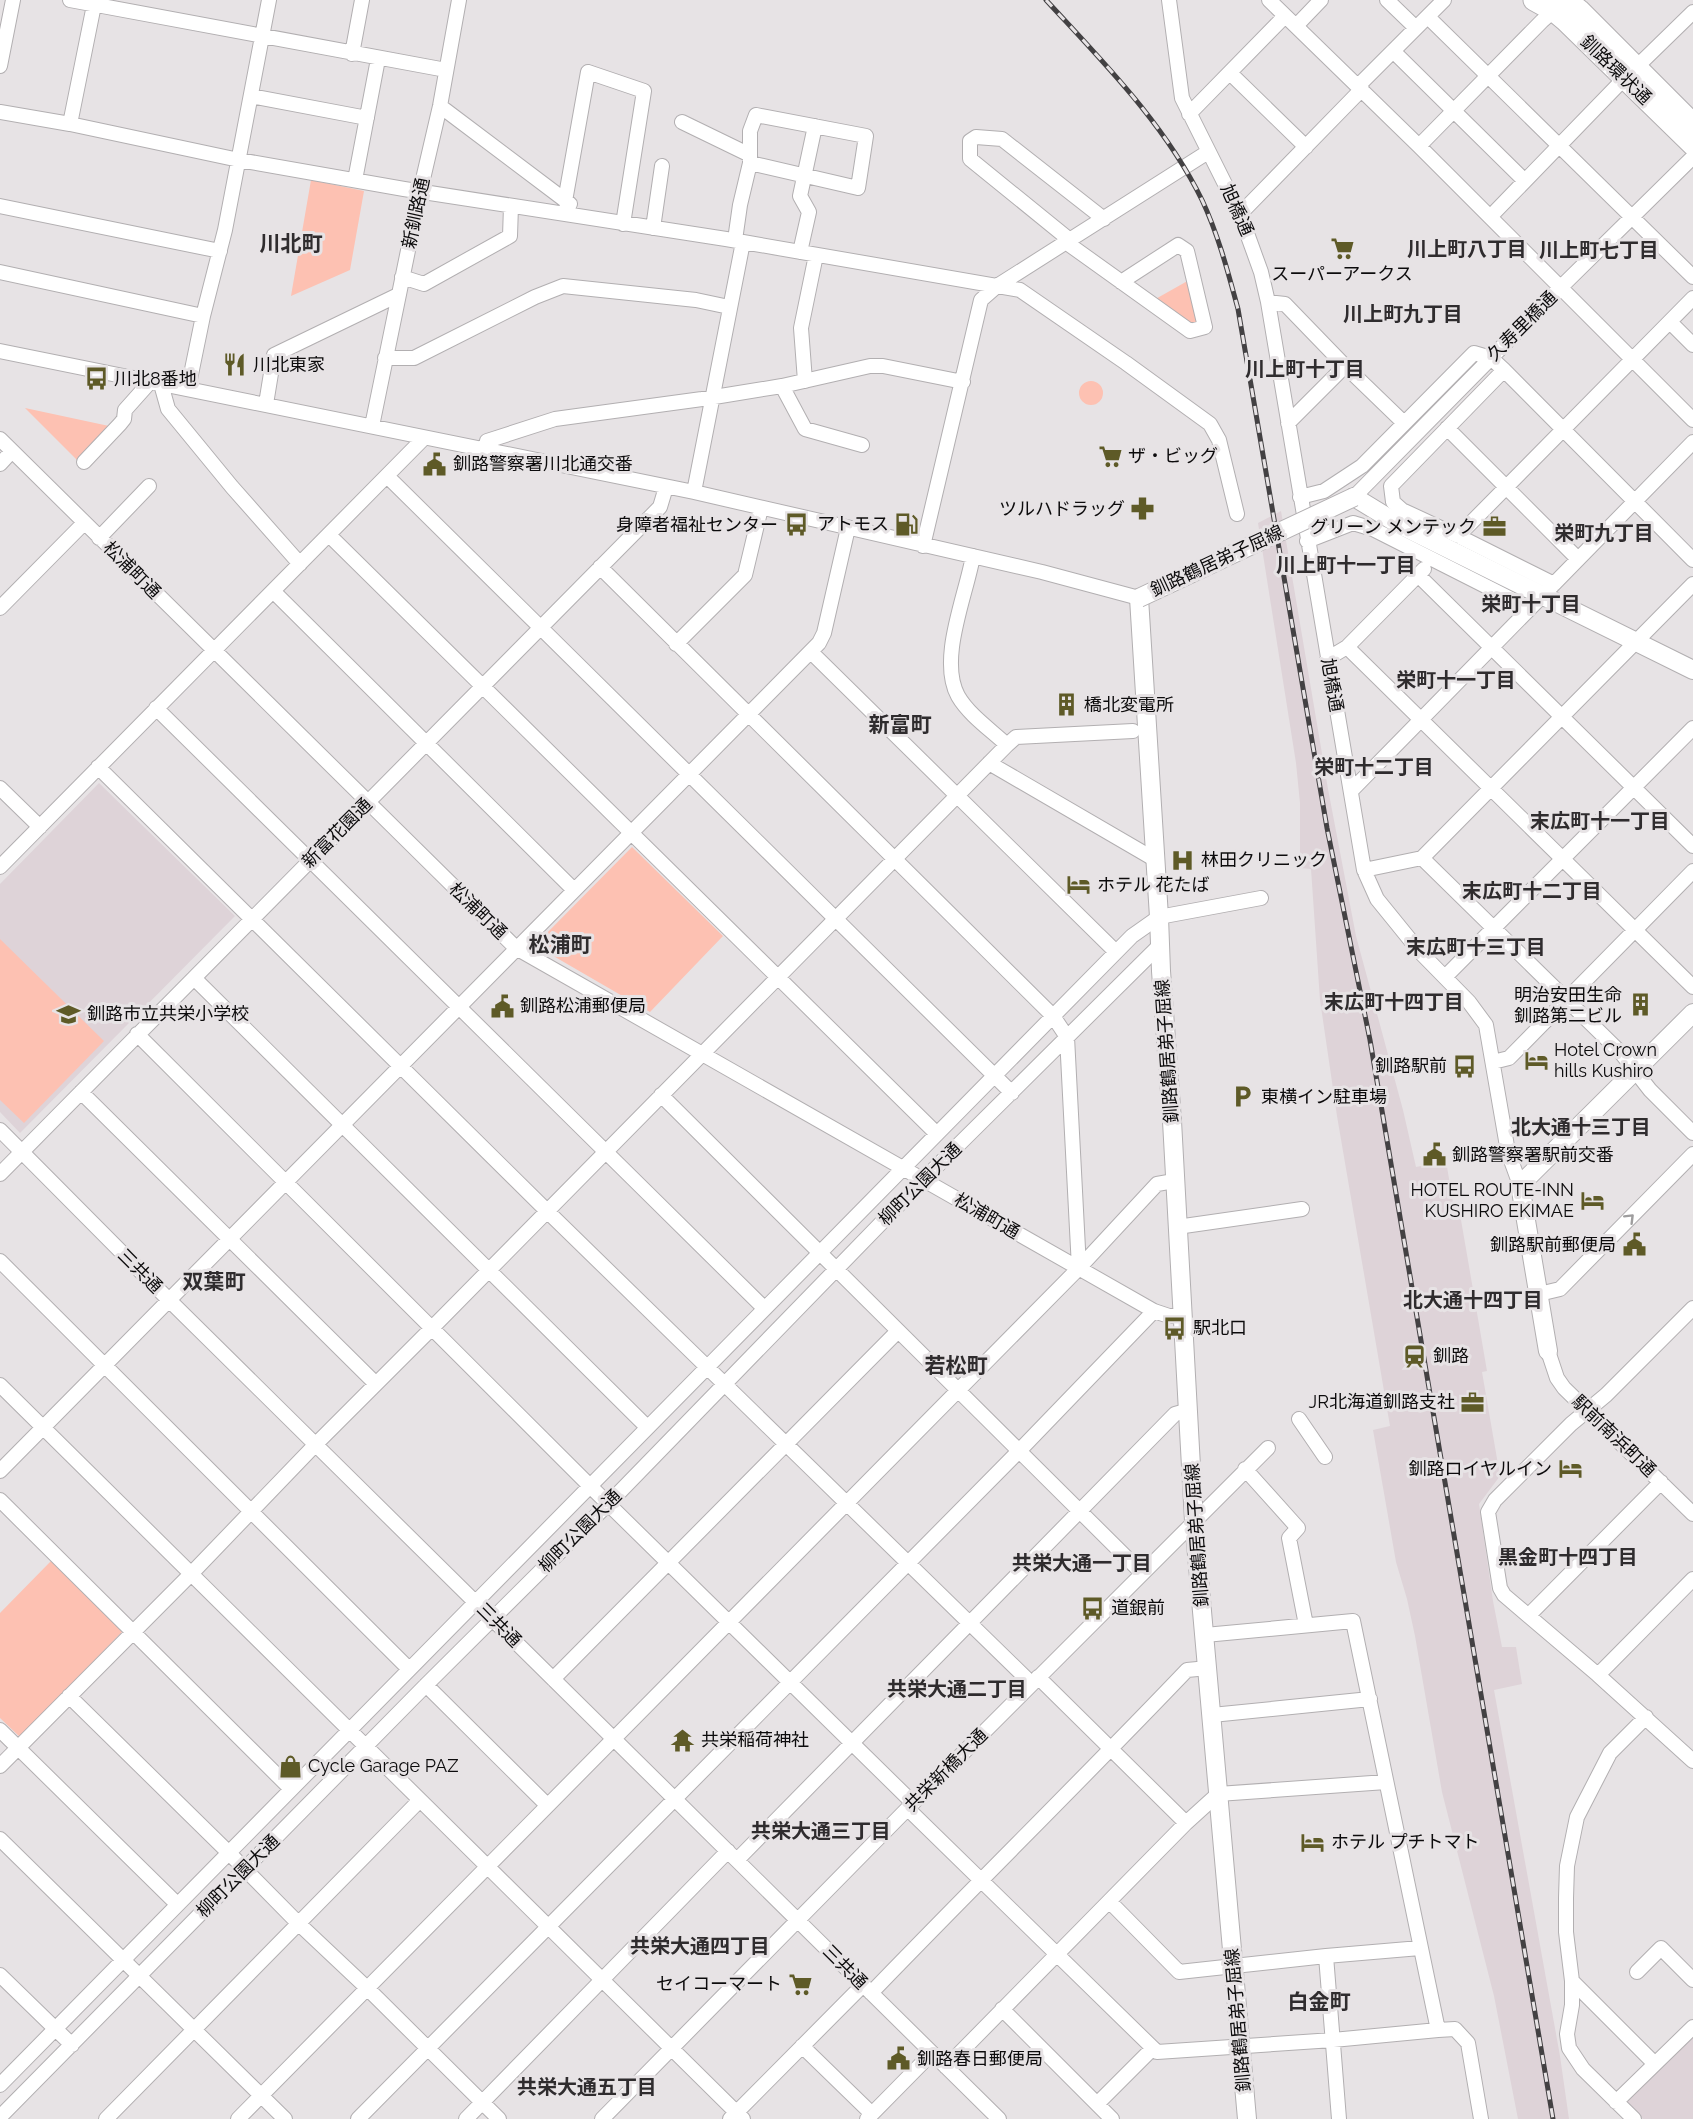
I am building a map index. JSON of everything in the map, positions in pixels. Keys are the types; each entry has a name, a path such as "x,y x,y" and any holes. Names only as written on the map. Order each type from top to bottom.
{"highway":[{"name":"釧路環状通","path":"1534,0 1563,3 1693,145"},
{"name":"釧路環状通","path":"1630,74 1693,124"}],"main road":[{"path":"1354,497 1400,525 1693,670"},
{"name":"釧路鶴居弟子屈線","path":"1247,2119 1194,1521 1172,1121 1139,598 1354,497"},
{"path":"1548,1351 1520,1185 1693,1013"}],"street":[{"path":"0,66 13,0"},
{"path":"70,0 446,70"},
{"path":"188,389 239,160 269,0"},
{"path":"352,54 362,0"},
{"name":"新釧路通","path":"372,426 440,106 459,0"},
{"name":"旭橋通","path":"1169,0 1182,98 1240,214 1261,272 1268,302 1364,870 1377,899 1420,952 1446,976 1486,1025 1508,1152 1520,1185"},
{"path":"1269,0 1419,146 1693,420"},
{"path":"1296,26 1322,0"},
{"path":"1387,0 1416,28"},
{"path":"1240,214 1443,0"},
{"path":"1419,146 1563,3"},
{"path":"70,124 94,5"},
{"path":"1490,217 1693,12"},
{"path":"1189,114 1285,16"},
{"path":"1428,17 1693,277"},
{"path":"1393,51 1525,181"},
{"path":"355,180 378,59"},
{"path":"565,201 588,72 644,91 623,224"},
{"path":"1230,73 1306,147"},
{"path":"251,96 367,118"},
{"path":"440,106 587,217"},
{"path":"0,112 70,124 239,160 420,192 739,241 1020,290 1210,424 1219,440 1237,514"},
{"path":"682,122 750,159 804,176 858,188 866,136 756,115 750,131 750,159 740,205 739,241 729,307 694,492"},
{"path":"800,252 809,212 800,196 815,126"},
{"path":"1104,219 1002,139 976,137 970,141 970,159 1069,242 1121,282 1190,331 1206,327 1187,252 1178,245 1121,282"},
{"path":"923,546 981,300 998,286 1208,153"},
{"name":"久寿里橋通","path":"1354,497 1693,157"},
{"path":"653,228 662,166"},
{"path":"0,206 220,251"},
{"path":"402,278 424,284 510,236 511,206"},
{"path":"805,381 801,328 816,255"},
{"path":"0,272 203,316"},
{"path":"385,358 414,358 563,285 696,300 729,307"},
{"path":"266,404 274,355 398,295"},
{"path":"1458,536 1693,298"},
{"path":"1268,302 1285,304 1404,423"},
{"path":"1670,322 1693,345"},
{"path":"0,351 694,492 1095,585 1139,598"},
{"path":"1300,497 1324,491 1362,466 1474,353 1491,358 1504,370 1693,560"},
{"path":"485,450 487,441 555,419 782,386 870,366 884,366 963,382"},
{"path":"1288,423 1345,366"},
{"path":"1504,370 1391,486 1391,495 1393,502 1402,510 1458,536 1541,596"},
{"path":"84,462 120,424 126,410 155,383"},
{"path":"155,383 168,409 232,487 300,564"},
{"path":"782,386 805,429 862,445"},
{"path":"1447,428 1578,559"},
{"path":"0,867 424,438"},
{"name":"松浦町通","path":"0,439 516,948 1154,1311 1170,1316 1183,1316"},
{"path":"1351,791 1420,718 1693,442"},
{"path":"0,464 12,451"},
{"path":"387,476 1012,1093"},
{"path":"99,538 149,486"},
{"name":"新富花園通","path":"0,1174 660,507 666,487"},
{"path":"676,644 745,575 761,508"},
{"path":"0,608 84,523"},
{"path":"1307,541 1353,524 1373,529 1432,560 1541,596"},
{"path":"0,1471 811,652 824,633 848,528"},
{"path":"329,535 937,1134"},
{"path":"973,556 950,658 951,677 958,696 974,715 1006,745"},
{"path":"1328,659 1347,647 1419,576 1432,560"},
{"path":"600,567 1053,1016 1067,1036 1079,1268"},
{"path":"1419,576 1693,846"},
{"path":"1364,870 1422,858 1693,584"},
{"path":"274,592 574,890"},
{"path":"1347,647 1693,987"},
{"path":"811,652 1116,952"},
{"path":"156,708 764,1308"},
{"path":"1446,976 1693,728"},
{"path":"0,1766 1006,745 1016,737 1133,731"},
{"path":"989,763 1154,859"},
{"path":"98,767 846,1503 969,1622 1111,1750 1186,1823"},
{"path":"0,788 40,827"},
{"path":"1422,858 1622,1054 1693,1133"},
{"path":"1493,1062 1509,1058 1693,871"},
{"path":"1159,917 1261,898"},
{"name":"柳町公園大通","path":"0,2085 1116,952 1132,936 1159,917"},
{"name":"柳町公園大通","path":"0,2117 608,1504 923,1180 1160,945"},
{"path":"194,978 647,1427"},
{"path":"137,1034 608,1504 791,1681 981,1879 1157,2052 1455,2029 1468,2043 1481,2119"},
{"path":"81,1092 376,1384"},
{"path":"661,1095 1142,1573"},
{"name":"三共通","path":"0,1130 169,1300 932,2053 992,2117"},
{"path":"1539,1294 1560,1289 1693,1154"},
{"path":"238,2119 1079,1268 1156,1184 1174,1181"},
{"path":"1177,1227 1302,1209"},
{"path":"0,1261 409,1669"},
{"path":"1693,1308 1606,1395 1586,1411 1500,1495 1488,1512 1500,1588 1504,1596 1598,1674 1693,1761"},
{"path":"358,2119 909,1563 1154,1311"},
{"path":"553,1679 898,1331"},
{"name":"駅前南浜町通","path":"1548,1351 1557,1378 1586,1411 1693,1514"},
{"path":"0,1385 190,1575 672,2048 736,2117 802,2046 867,1989 981,1879 1111,1750 1187,1670 1208,1668"},
{"path":"466,2119 602,1979 852,1742 1175,1414 1189,1410"},
{"path":"1299,1419 1325,1457"},
{"name":"共栄新橋大通","path":"602,2119 910,1806 1268,1448"},
{"path":"1245,1470 1298,1528 1289,1538 1305,1625"},
{"path":"1529,1615 1661,1482"},
{"path":"0,1500 291,1788"},
{"path":"1598,1674 1693,1579"},
{"path":"1204,1635 1353,1621 1438,2030"},
{"path":"426,1685 547,1805"},
{"path":"69,1696 297,1923 367,1988 499,2119"},
{"path":"1212,1715 1370,1699"},
{"path":"1634,2119 1583,2069 1569,2048 1567,2034 1572,2005 1572,1981 1566,1932 1566,1898 1568,1866 1577,1817 1610,1753 1646,1717"},
{"path":"0,1730 177,1904"},
{"path":"946,2067 1186,1823 1218,1794 1386,1782"},
{"path":"106,2119 420,1800"},
{"path":"0,1839 285,2119"},
{"path":"1110,1902 1179,1972 1420,1948"},
{"path":"1637,1972 1661,1948 1693,1980"},
{"path":"1326,1956 1339,2119"},
{"path":"0,1975 72,2045"},
{"path":"1572,1981 1655,2064"},
{"path":"1002,2009 1112,2119"},
{"path":"1616,2102 1693,2027"},
{"path":"802,2046 870,2117 932,2053"},
{"path":"1097,2104 1153,2048"}],"shaded area":[{"path":"311,180 364,191 350,270 291,296"},
{"path":"1191,279 1202,325 1190,328 1152,301"},
{"path":"1091,381 1100,384 1103,393 1100,402 1091,405 1082,402 1079,393 1082,384"},
{"path":"25,408 109,426 78,461"},
{"path":"1281,511 1328,789 1356,936 1416,1167 1446,1161 1455,1214 1460,1214 1487,1371 1482,1372 1500,1476 1479,1504 1502,1647 1516,1647 1522,1684 1494,1690 1560,2056 1569,2119 1518,2119 1494,1996 1442,1792 1415,1636 1396,1562 1373,1430 1390,1426 1337,1116 1320,1000 1311,869 1300,868 1300,803 1296,763 1258,523"},
{"name":"釧路市立共栄小学校","path":"99,783 235,916 20,1133 0,1112 0,884"},
{"path":"632,847 723,936 650,1012 543,950 540,940"},
{"path":"0,939 104,1041 24,1123 0,1100"},
{"path":"51,1561 123,1631 20,1737 0,1718 0,1613"},
{"path":"1693,2035 1693,2119 1643,2119 1626,2102"}],"railway":[{"path":"1046,0 1132,95 1170,145 1187,172 1213,226 1238,309 1327,828 1370,1040 1553,2119"}],"place":[{"name":"スーパーアークス","path":"1342,248"},
{"name":"川北東家","path":"235,365"},
{"name":"川北8番地","path":"96,379"},
{"name":"ザ・ビッグ","path":"1110,456"},
{"name":"釧路警察署川北通交番","path":"435,464"},
{"name":"ツルハドラッグ","path":"1143,509"},
{"name":"アトモス","path":"907,524"},
{"name":"身障者福祉センター","path":"796,525"},
{"name":"グリーン メンテック","path":"1494,527"},
{"name":"橋北変電所","path":"1066,705"},
{"name":"林田クリニック","path":"1183,860"},
{"name":"ホテル 花たば","path":"1079,885"},
{"name":"明治安田生命 釧路第二ビル","path":"1640,1005"},
{"name":"釧路松浦郵便局","path":"502,1006"},
{"name":"釧路市立共栄小学校","path":"69,1014"},
{"name":"Hotel Crown hills Kushiro","path":"1536,1060"},
{"name":"釧路駅前","path":"1465,1066"},
{"name":"東横イン駐車場","path":"1243,1097"},
{"name":"釧路警察署駅前交番","path":"1434,1155"},
{"name":"HOTEL ROUTE-INN KUSHIRO EKIMAE","path":"1592,1200"},
{"name":"釧路駅前郵便局","path":"1634,1245"},
{"name":"駅北口","path":"1175,1328"},
{"name":"釧路","path":"1415,1356"},
{"name":"JR北海道釧路支社","path":"1473,1402"},
{"name":"釧路ロイヤルイン","path":"1570,1469"},
{"name":"道銀前","path":"1093,1608"},
{"name":"共栄稲荷神社","path":"683,1740"},
{"name":"Cycle Garage PAZ","path":"290,1766"},
{"name":"ホテル プチトマト","path":"1313,1842"},
{"name":"セイコーマート","path":"800,1984"},
{"name":"釧路春日郵便局","path":"899,2059"}],"district":[{"name":"川北町","path":"291,244"},
{"name":"川上町八丁目","path":"1467,249"},
{"name":"川上町七丁目","path":"1599,250"},
{"name":"川上町九丁目","path":"1403,314"},
{"name":"川上町十丁目","path":"1305,369"},
{"name":"栄町九丁目","path":"1604,533"},
{"name":"川上町十一丁目","path":"1346,565"},
{"name":"栄町十丁目","path":"1531,604"},
{"name":"栄町十一丁目","path":"1456,680"},
{"name":"新富町","path":"900,725"},
{"name":"栄町十二丁目","path":"1374,767"},
{"name":"末広町十一丁目","path":"1600,821"},
{"name":"末広町十二丁目","path":"1532,891"},
{"name":"松浦町","path":"560,945"},
{"name":"末広町十三丁目","path":"1476,947"},
{"name":"末広町十四丁目","path":"1394,1002"},
{"name":"北大通十三丁目","path":"1581,1127"},
{"name":"双葉町","path":"214,1282"},
{"name":"北大通十四丁目","path":"1473,1300"},
{"name":"若松町","path":"956,1366"},
{"name":"黒金町十四丁目","path":"1568,1557"},
{"name":"共栄大通一丁目","path":"1082,1563"},
{"name":"共栄大通二丁目","path":"957,1689"},
{"name":"共栄大通三丁目","path":"821,1831"},
{"name":"共栄大通四丁目","path":"700,1946"},
{"name":"白金町","path":"1319,2002"},
{"name":"共栄大通五丁目","path":"587,2087"}]}
